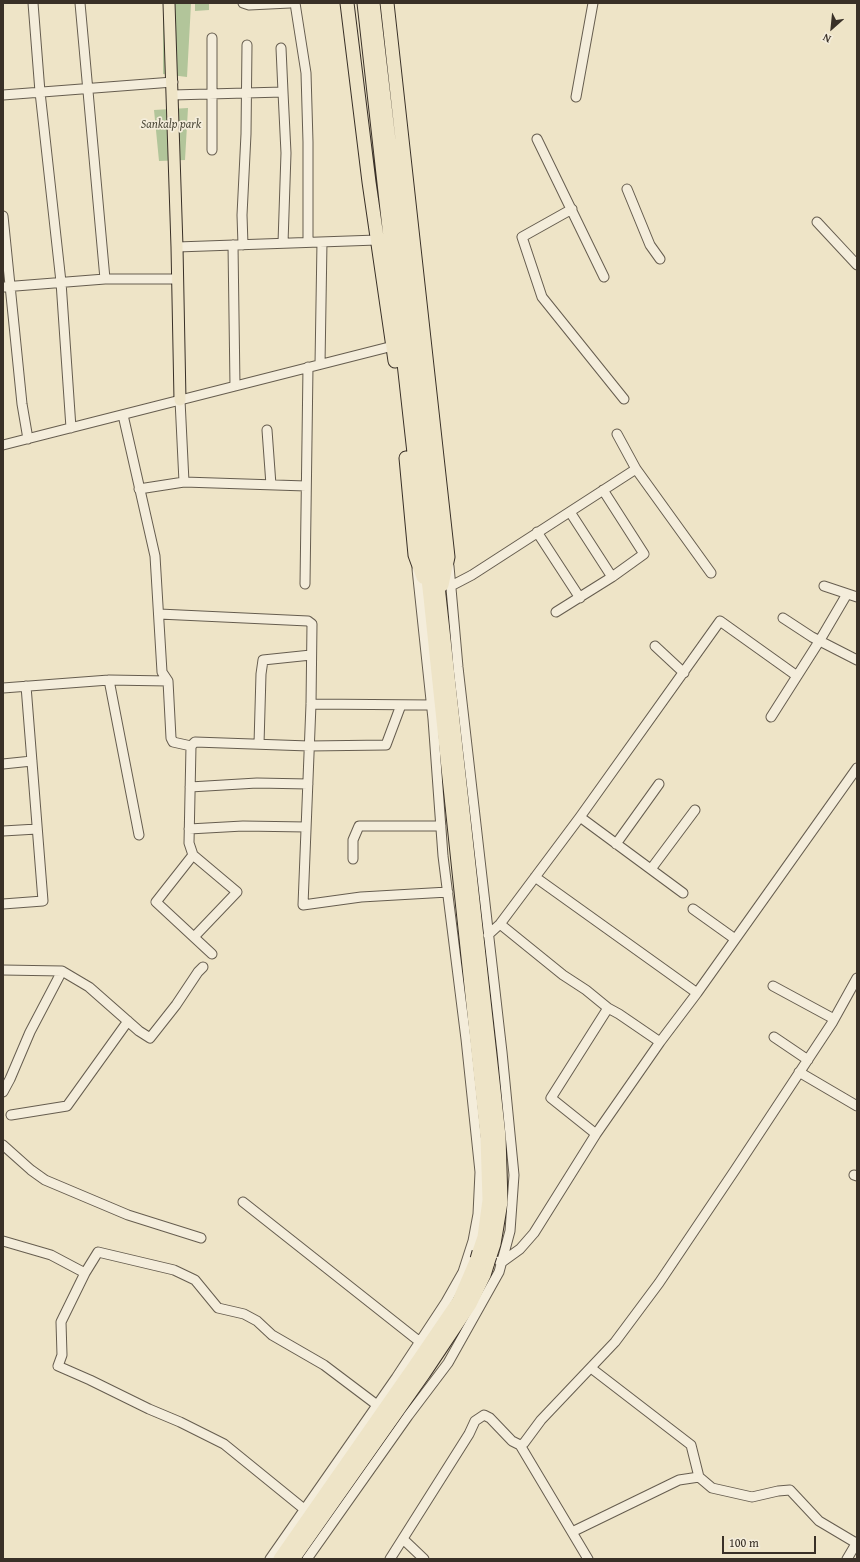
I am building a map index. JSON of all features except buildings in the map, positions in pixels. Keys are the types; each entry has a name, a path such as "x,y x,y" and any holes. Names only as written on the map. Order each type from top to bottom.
{"highway":[{"path":"347,3 368,179 399,382 415,554 435,596"},
{"path":"280,1559 455,1307 475,1267 494,1244 501,1202 499,1136 364,3"},
{"path":"293,1559 466,1311 481,1281 484,1257 484,1238 489,1200 487,1137 447,812 435,596 424,440 374,3"},
{"path":"387,3 448,557 435,596"},
{"path":"368,179 384,179"}],"main road":[{"path":"169,3 173,82 172,95 180,400"}],"street":[{"path":"33,3 40,92 61,282 71,428"},
{"path":"80,3 105,279"},
{"path":"243,3 249,5 290,3"},
{"path":"295,3 306,73 308,242"},
{"path":"576,97 593,3"},
{"path":"212,38 212,150"},
{"path":"235,386 238,245 242,215 246,134 247,45"},
{"path":"281,48 286,153 283,243"},
{"path":"3,95 173,82"},
{"path":"172,95 283,92"},
{"path":"537,139 604,277"},
{"path":"628,188 650,246 660,259"},
{"path":"572,209 522,236 542,297 624,399"},
{"path":"3,216 7,248 6,287 28,439"},
{"path":"817,222 857,265"},
{"path":"177,247 377,240"},
{"path":"320,364 322,242"},
{"path":"6,287 105,279 178,279"},
{"path":"3,445 393,346"},
{"path":"305,584 308,367"},
{"path":"180,400 184,482"},
{"path":"123,415 155,556 162,672 168,681 171,738 173,742 191,746"},
{"path":"267,430 271,485"},
{"path":"617,434 636,469 711,573"},
{"path":"451,586 472,575 636,469"},
{"path":"139,489 184,482 306,486"},
{"path":"556,612 612,577 644,554 603,490"},
{"path":"570,512 612,577"},
{"path":"537,532 580,598"},
{"path":"307,1559 408,1416 448,1363 499,1272 484,1257 478,1214 480,1172 441,826 447,812 432,705 415,554"},
{"path":"270,1559 420,1342 446,1302 463,1272 484,1257 510,1231 514,1175 459,675 448,557"},
{"path":"824,586 857,597"},
{"path":"771,717 820,640 847,594"},
{"path":"159,614 308,621 312,624 311,704 303,905 361,897 448,892"},
{"path":"783,618 812,637 857,660"},
{"path":"488,936 500,924 580,817 720,621 797,676"},
{"path":"655,646 684,673"},
{"path":"259,744 261,674 263,660 311,655"},
{"path":"3,688 109,680 168,681"},
{"path":"109,680 140,835"},
{"path":"3,904 43,901 26,686"},
{"path":"311,704 432,705"},
{"path":"194,937 237,892 193,855 189,843 191,746 195,742 309,746 386,745 401,705"},
{"path":"3,764 32,761"},
{"path":"484,1257 520,1249 534,1233 596,1134 660,1042 697,993 857,768"},
{"path":"190,788 257,783 308,784"},
{"path":"616,844 659,784"},
{"path":"651,870 695,810"},
{"path":"580,817 683,893"},
{"path":"189,829 243,826 306,827"},
{"path":"353,858 353,840 359,826 441,826"},
{"path":"3,831 37,829"},
{"path":"193,855 156,902 212,954"},
{"path":"535,877 697,993"},
{"path":"693,909 735,939"},
{"path":"500,924 563,975 586,990 608,1008 660,1042"},
{"path":"3,970 62,971 89,987 150,1038 203,967"},
{"path":"3,1092 30,1032 62,971"},
{"path":"520,1445 524,1443 541,1420 615,1342 659,1283 808,1060 834,1019 857,978"},
{"path":"773,986 834,1019"},
{"path":"596,1134 551,1098 608,1008"},
{"path":"11,1115 66,1106 128,1021"},
{"path":"774,1037 808,1060"},
{"path":"799,1072 857,1106"},
{"path":"3,1145 31,1170 45,1180 128,1215 201,1238"},
{"path":"243,1202 420,1342"},
{"path":"3,1241 51,1255 84,1273"},
{"path":"304,1510 224,1444 58,1366 62,1355 61,1322 84,1273 98,1252 174,1270 195,1280 218,1308 244,1314 257,1321 272,1335 324,1365 377,1405"},
{"path":"590,1368 691,1445 699,1477 712,1488 752,1497 790,1490 819,1521 857,1543 847,1559"},
{"path":"390,1559 469,1434 475,1421 484,1415 490,1418 512,1441 520,1445 588,1559"},
{"path":"572,1532 678,1480 699,1477"},
{"path":"403,1539 424,1559"}],"green space":[{"path":"195,3 209,3 209,10 195,11"},
{"path":"163,4 191,4 187,77 163,74"},
{"name":"Sankalp park","path":"188,108 185,160 159,161 154,110"}]}
